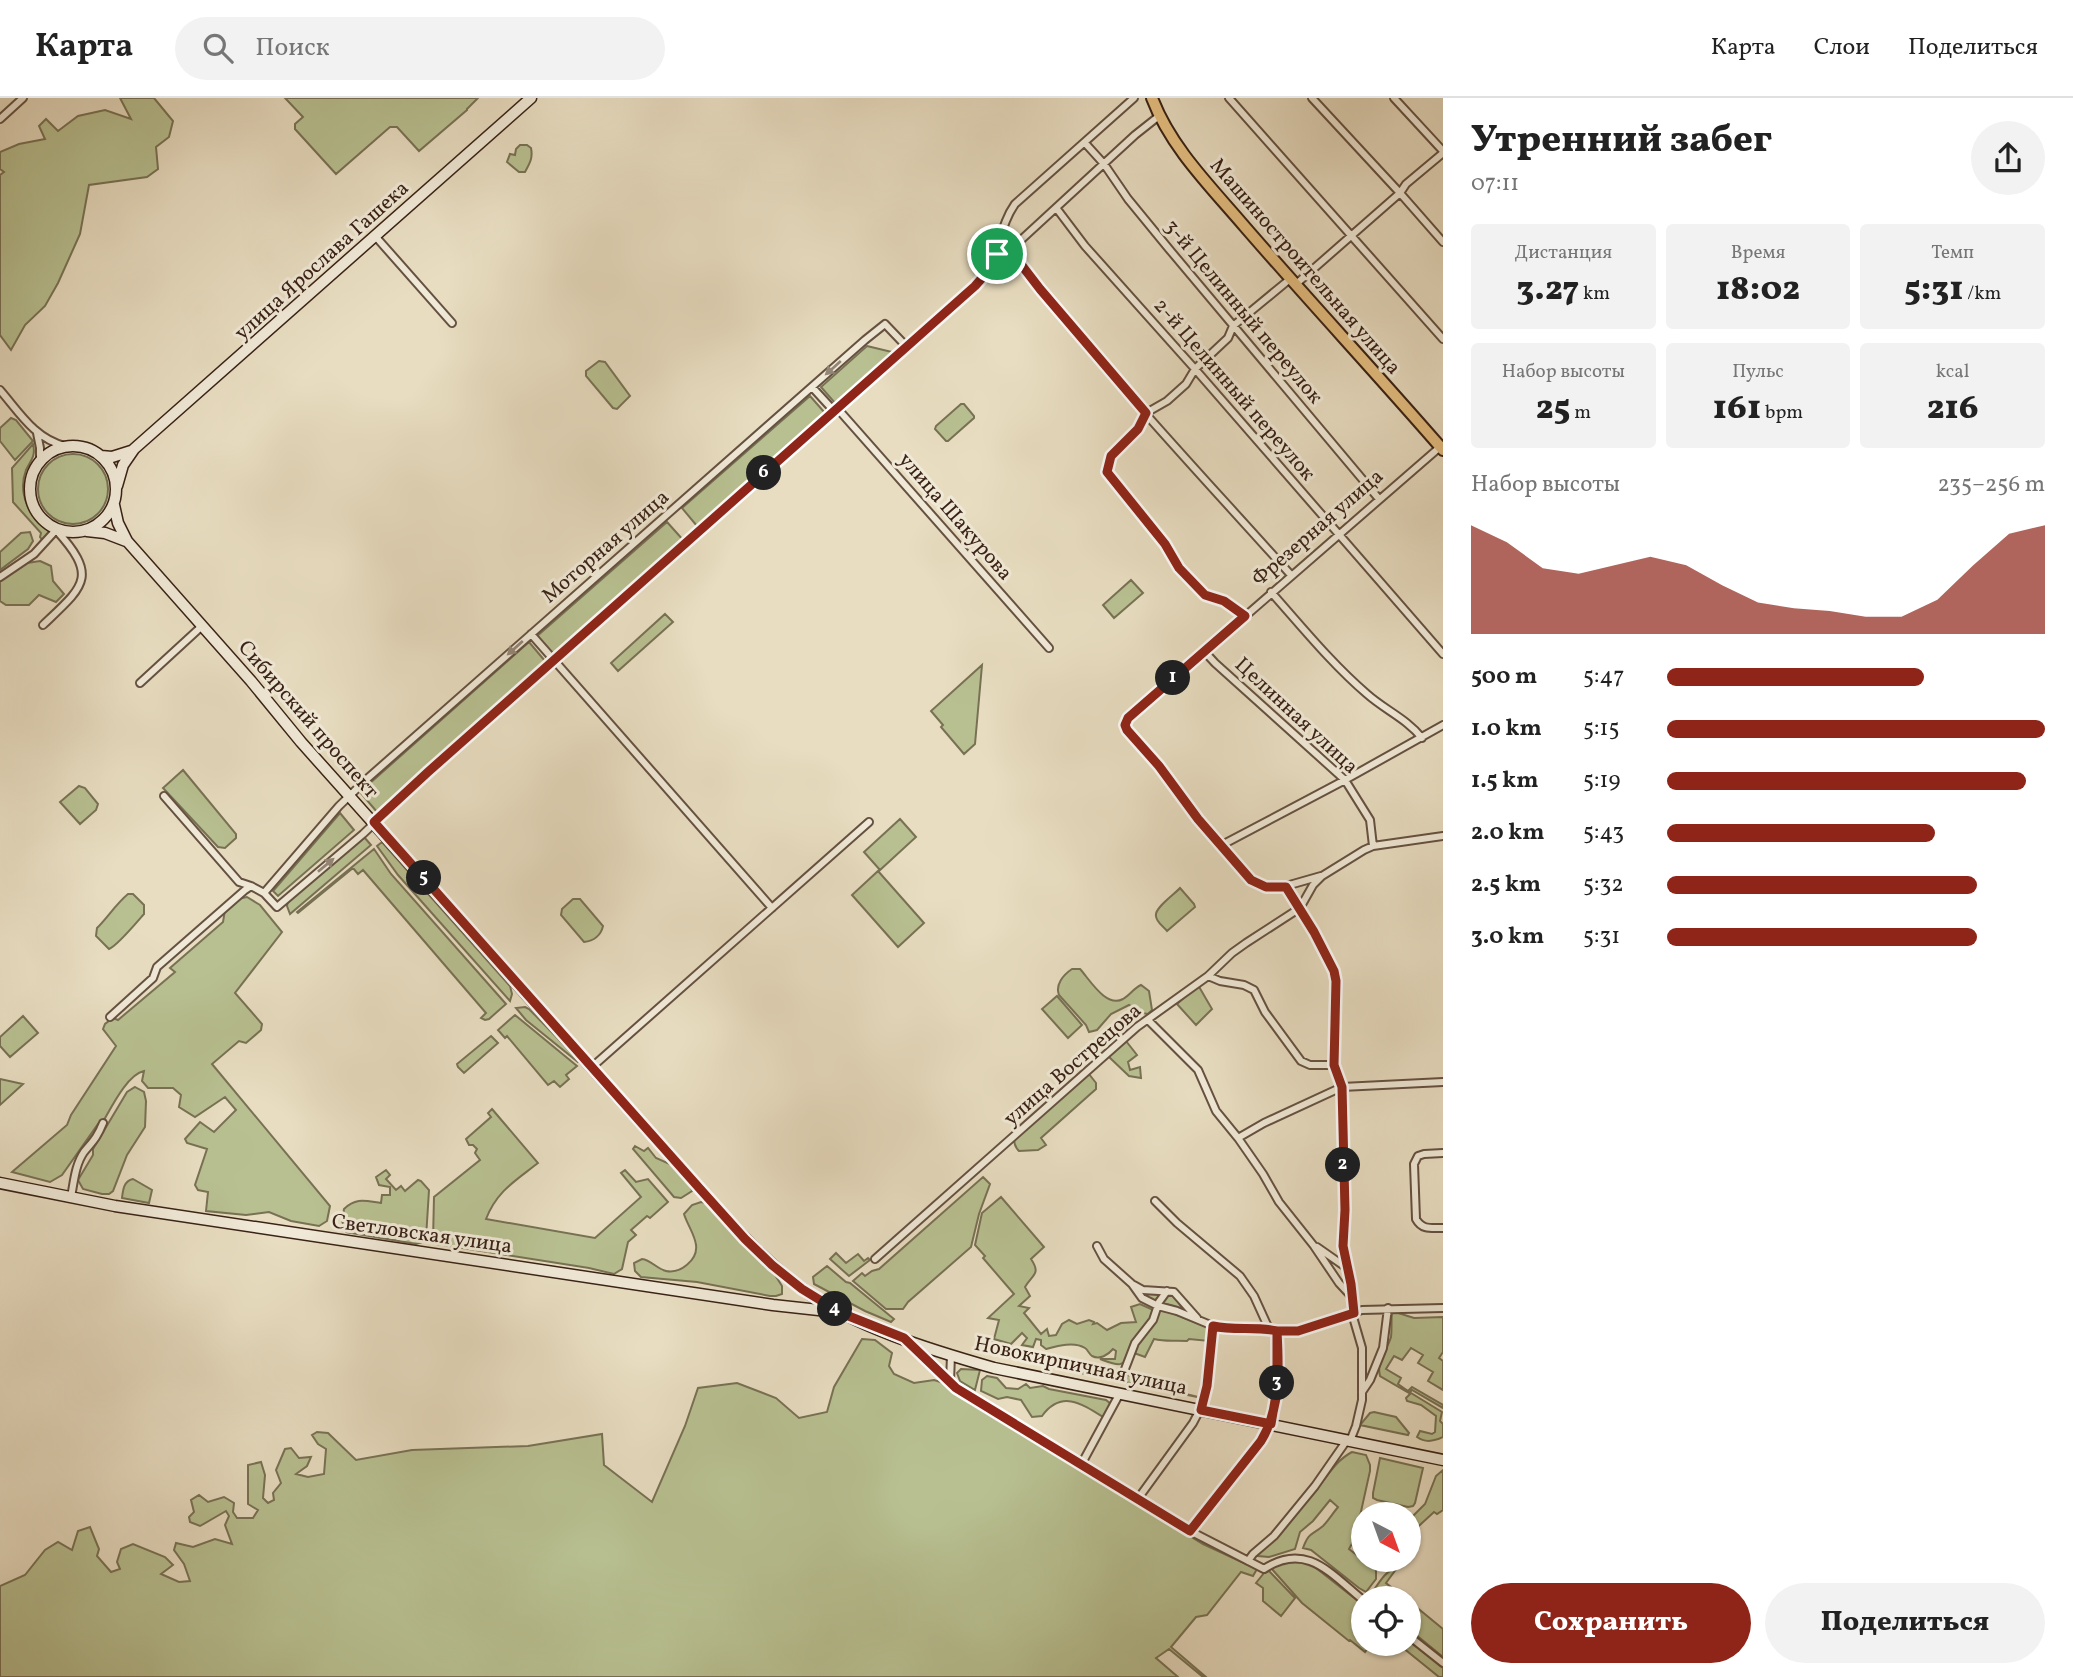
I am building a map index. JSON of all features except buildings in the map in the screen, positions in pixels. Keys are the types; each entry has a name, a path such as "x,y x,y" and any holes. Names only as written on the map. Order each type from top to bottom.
{"main road":[{"name":"улица Ярослава Гашека","path":"134,449 531,98"},
{"name":"Машиностроительная улица","path":"1152,98 1159,116 1174,140 1198,171 1293,282 1442,447"},
{"path":"127,541 105,533 68,533 56,530 44,523 36,513 29,488 32,474 40,461 52,451 65,446 88,449 102,456 112,457 124,455 134,449"},
{"path":"127,541 118,523 114,505 123,464 134,449"},
{"path":"102,456 117,486"},
{"path":"86,531 104,519 114,505"},
{"name":"Сибирский проспект","path":"127,541 745,1239 802,1289 841,1313"},
{"name":"Светловская улица","path":"0,1182 71,1197 346,1241 841,1313"},
{"name":"Новокирпичная улица","path":"841,1313 951,1355 1003,1370 1443,1460"}],"street":[{"path":"0,119 23,98"},
{"path":"164,796 239,882 264,893 276,907 983,278 997,254 1009,213 1015,204 1134,98"},
{"path":"1229,98 1443,339"},
{"path":"1312,98 1443,242"},
{"path":"1245,616 1224,601 1205,595 1179,568 1157,533 1107,472 1111,456 1138,429 1146,413 1167,401 1186,384 1195,369 1228,338 1233,326 1352,237 1443,152 1394,98"},
{"path":"997,254 1010,250 1159,116"},
{"name":"3-й Целинный переулок","path":"1085,143 1104,163 1128,199 1379,499"},
{"name":"2-й Целинный переулок","path":"1057,209 1085,246 1443,654"},
{"path":"376,237 452,323"},
{"path":"1010,250 1146,413 1291,575"},
{"name":"Моторная улица","path":"264,893 350,795 885,324 906,346"},
{"name":"улица Шакурова","path":"812,387 835,409 1049,648"},
{"path":"0,390 37,433 65,446"},
{"path":"37,433 40,461"},
{"name":"Фрезерная улица","path":"1222,845 1127,730 1125,725 1128,718 1442,447"},
{"path":"0,577 34,554 56,530 71,546 82,566 83,574 74,594 43,625"},
{"path":"1271,593 1336,665 1367,694 1415,729 1422,738"},
{"path":"139,683 202,626"},
{"path":"531,634 772,908"},
{"name":"Целинная улица","path":"1204,651 1345,780 1370,820 1373,846"},
{"path":"1322,876 1286,887 1256,884 1222,845 1443,725"},
{"path":"592,1067 869,822"},
{"path":"1300,908 1322,876 1364,849 1443,836"},
{"path":"110,1017 153,978 157,967 251,886"},
{"path":"1248,1561 1274,1536 1348,1441 1360,1410 1362,1392 1362,1348 1354,1322 1343,1246 1345,1210 1342,1087 1334,1065 1336,981 1334,971 1286,887"},
{"name":"улица Вострецова","path":"875,1259 1138,1027 1208,976 1232,953 1300,908"},
{"path":"1208,976 1254,990 1265,1012 1301,1061 1310,1065 1334,1065"},
{"path":"1147,1020 1201,1074 1216,1111 1263,1174 1279,1202 1352,1297"},
{"path":"1238,1138 1342,1087 1443,1082"},
{"path":"71,1197 78,1164 84,1152 97,1138 103,1124"},
{"path":"1443,1153 1418,1156 1414,1164 1416,1219 1426,1228 1443,1227"},
{"path":"1155,1201 1240,1276 1254,1296 1269,1329"},
{"path":"1097,1246 1104,1259 1132,1284 1142,1298 1213,1326 1298,1331 1354,1313 1388,1308 1443,1308"},
{"path":"1314,1246 1347,1268"},
{"path":"1132,1284 1143,1290 1177,1294 1190,1312 1201,1321"},
{"path":"1125,1370 1135,1343 1153,1320 1167,1291"},
{"path":"1362,1392 1383,1348 1388,1308"},
{"path":"1137,1500 1201,1410 1207,1386 1213,1326"},
{"path":"1190,1531 1261,1441 1271,1424 1277,1389 1277,1331"},
{"path":"904,1338 974,1401 1190,1531 1264,1569 1288,1558 1309,1560 1351,1590"},
{"path":"950,1382 951,1355"},
{"path":"1081,1465 1121,1393"},
{"path":"1421,1646 1443,1663"}],"green space":[{"path":"120,98 154,98 173,121 169,137 156,147 158,169 147,177 89,185 80,234 58,283 45,306 25,325 11,350 0,335 0,175 4,172 0,169 0,152 19,144 45,139 39,126 46,119 58,131 78,116 105,110 131,119"},
{"path":"285,98 478,98 419,151 397,127 390,127 336,174 295,129 295,124 303,117"},
{"path":"520,145 531,148 531,160 525,172 519,172 507,162 510,154 515,155"},
{"path":"867,346 892,352 835,403 821,387"},
{"path":"599,361 605,362 630,396 617,409 613,408 586,376 586,371"},
{"path":"810,396 825,413 697,526 682,508"},
{"path":"964,404 974,418 946,441 935,429 936,426"},
{"path":"11,418 16,420 33,441 15,460 0,441 0,428"},
{"path":"33,444 33,455 26,470 23,488 31,512 49,531 43,541 41,533 13,502 12,468"},
{"path":"73,454 92,460 102,470 108,489 102,508 92,518 73,524 54,518 44,508 38,489 44,470 54,460"},
{"path":"667,522 684,541 553,656 536,637"},
{"path":"30,532 33,541 28,549 0,570 0,552 21,533"},
{"path":"40,561 51,566 53,581 64,594 56,602 39,595 29,605 6,605 0,601 0,581 27,563"},
{"path":"1131,580 1143,593 1114,618 1103,605"},
{"path":"665,614 673,622 618,671 611,663"},
{"path":"529,642 545,661 377,812 360,792"},
{"path":"982,665 975,744 964,754 931,711"},
{"path":"183,770 236,834 236,838 225,848 218,847 163,788"},
{"path":"79,786 85,788 98,804 96,810 80,824 60,802"},
{"path":"340,813 354,830 278,896 273,891"},
{"path":"900,819 916,837 880,870 864,852"},
{"path":"364,837 371,845 290,914 288,901"},
{"path":"382,842 510,986 510,1001 398,875 377,846"},
{"path":"374,849 391,874 506,1004 489,1019 481,1018 486,1013 363,870 358,874 353,868 297,912"},
{"path":"878,871 924,923 898,947 852,895"},
{"path":"1180,888 1195,907 1167,931 1157,920 1156,913"},
{"path":"128,894 133,894 144,905 144,914 122,939 109,949 96,936 97,928"},
{"path":"247,897 260,905 282,932 235,993 262,1024 261,1030 246,1043 239,1041 212,1064 330,1206 327,1221 319,1226 291,1221 269,1212 246,1215 206,1211 208,1192 198,1190 195,1185 207,1149 187,1143 185,1139 200,1122 214,1132 236,1110 225,1097 195,1117 179,1107 181,1095 173,1088 148,1088 142,1081 144,1071 126,1084 104,1120 98,1124 62,1175 50,1182 12,1172 67,1125 116,1046 103,1029 105,1024 113,1018 118,1020 175,972 170,968 223,922 225,910 237,899"},
{"path":"573,899 580,899 603,926 594,939 584,942 561,915 562,909"},
{"path":"1072,969 1080,969 1099,992 1111,1000 1123,999 1141,985 1149,991 1152,1010 1148,1014 1142,1013 1129,1005 1111,1014 1097,1030 1089,1032 1059,995 1061,980"},
{"path":"1198,985 1212,1009 1196,1025 1177,1004"},
{"path":"1057,996 1082,1025 1068,1038 1042,1009"},
{"path":"525,1007 580,1061 526,1020 516,1008"},
{"path":"515,1015 577,1066 566,1075 569,1079 560,1087 554,1081 548,1085 507,1036 505,1038 498,1030"},
{"path":"23,1016 38,1033 10,1057 0,1046 0,1037"},
{"path":"491,1036 498,1043 464,1073 457,1064"},
{"path":"1126,1041 1137,1055 1128,1062 1130,1070 1140,1067 1141,1078 1129,1076 1108,1056"},
{"path":"1089,1074 1096,1083 1096,1089 1041,1138 1046,1145 1038,1150 1019,1151 1014,1139"},
{"path":"0,1079 23,1084 0,1105"},
{"path":"135,1087 144,1092 145,1127 127,1155 113,1191 102,1194 83,1189 78,1180 93,1155 93,1149 127,1092"},
{"path":"492,1109 538,1163 501,1194 486,1219 595,1238 641,1197 621,1173 625,1170 636,1182 648,1179 668,1202 631,1230 636,1235 628,1242 622,1269 614,1274 437,1244 433,1241 434,1197 480,1160 475,1153 477,1149 469,1145 466,1139 491,1117 488,1113"},
{"path":"635,1146 644,1151 648,1148 656,1158 672,1165 692,1191 681,1198 674,1197 633,1149"},
{"path":"386,1170 390,1175 386,1179 396,1190 401,1186 405,1191 418,1180 429,1190 426,1238 423,1242 416,1244 346,1232 342,1221 344,1209 348,1205 361,1201 381,1203 382,1195 390,1195 390,1187 379,1185 376,1177"},
{"path":"983,1177 990,1184 971,1247 903,1309 886,1309 853,1281 862,1273 865,1276 879,1269"},
{"path":"133,1179 152,1190 149,1203 122,1198 126,1184"},
{"path":"1001,1197 1044,1247 1031,1259 1036,1271 1025,1287 1030,1296 1019,1306 1029,1308 1024,1313 1041,1334 1047,1329 1049,1336 1056,1335 1062,1324 1069,1320 1077,1324 1089,1320 1107,1330 1121,1323 1136,1322 1131,1307 1140,1304 1210,1328 1209,1341 1154,1339 1145,1357 1134,1353 1119,1364 1100,1359 1115,1359 1116,1351 1113,1349 1098,1357 1076,1345 1046,1349 1041,1345 1041,1340 1036,1339 1033,1347 1022,1345 1027,1338 1022,1333 1011,1344 994,1339 999,1320 988,1318 1014,1294 975,1245 982,1213"},
{"path":"706,1203 746,1248 775,1275 782,1286 782,1294 770,1296 697,1282 641,1277 635,1271 634,1263 642,1259 663,1270 671,1271 682,1268 691,1261 696,1245 684,1214 692,1205"},
{"path":"836,1253 846,1263 858,1254 864,1261 868,1258 870,1260 849,1276 830,1259"},
{"path":"827,1266 894,1319 891,1322 865,1311 814,1284 813,1277"},
{"path":"1141,1291 1174,1296 1183,1309 1150,1299"},
{"path":"1392,1313 1414,1318 1443,1317 1443,1352 1439,1358 1443,1361 1443,1390 1428,1381 1433,1372 1418,1363 1423,1355 1411,1348 1402,1360 1394,1356 1386,1369 1401,1378 1398,1384 1408,1391 1412,1387 1443,1405 1443,1408 1412,1390 1409,1393 1380,1376 1379,1365 1391,1337"},
{"path":"862,1339 875,1340 892,1353 889,1366 894,1374 914,1383 934,1380 944,1383 1203,1544 1257,1569 1253,1576 1241,1572 1207,1615 1196,1617 1171,1647 1206,1677 1169,1649 1156,1658 1178,1677 0,1677 0,1586 25,1575 45,1550 58,1542 72,1550 78,1531 90,1527 99,1549 97,1556 111,1572 120,1569 117,1562 121,1549 133,1544 165,1557 173,1565 161,1574 179,1582 190,1581 184,1564 174,1550 176,1543 193,1547 215,1539 232,1544 225,1525 229,1516 226,1511 200,1526 190,1522 189,1517 194,1512 191,1500 199,1495 208,1502 224,1497 234,1503 233,1512 237,1518 253,1518 258,1510 248,1504 248,1465 261,1462 265,1475 263,1498 268,1503 274,1500 273,1493 281,1483 276,1470 285,1449 291,1448 299,1458 311,1457 307,1466 296,1474 308,1477 324,1474 326,1449 318,1444 312,1435 317,1432 328,1433 356,1460 412,1450 528,1446 602,1434 604,1465 652,1502 685,1426 698,1388 737,1383 776,1398 799,1418 827,1412 834,1387"},
{"path":"991,1342 1087,1365 1091,1372 1090,1375 989,1353"},
{"path":"1108,1368 1121,1371 1142,1383 1202,1398 1101,1377 1102,1371"},
{"path":"961,1369 980,1370 975,1390 960,1381 957,1373"},
{"path":"987,1376 997,1378 1006,1388 1018,1389 1026,1384 1030,1388 1043,1386 1106,1400 1111,1404 1103,1417 1087,1407 1064,1401 1056,1403 1042,1416 1032,1417 1021,1400 1007,1397 998,1399 981,1391 982,1380"},
{"path":"1411,1393 1442,1412 1440,1421 1443,1424 1443,1437 1430,1441 1417,1437 1420,1431 1432,1434 1435,1432 1436,1416 1421,1405 1407,1401 1406,1398"},
{"path":"1374,1412 1396,1417 1408,1435 1360,1425"},
{"path":"1352,1452 1366,1455 1370,1465 1363,1502 1351,1502 1349,1549 1351,1572 1376,1572 1376,1579 1371,1586 1356,1586 1311,1550 1303,1548 1309,1537 1323,1526 1338,1507 1330,1500 1300,1532 1295,1549 1269,1557 1258,1556 1258,1553 1345,1456"},
{"path":"1380,1458 1423,1468 1415,1502 1386,1502 1373,1498"},
{"path":"1443,1470 1443,1510 1437,1514 1434,1512 1421,1524 1421,1508 1436,1476"},
{"path":"1291,1561 1311,1564 1351,1596 1351,1641 1302,1603 1271,1568"},
{"path":"1269,1571 1295,1598 1281,1616 1263,1601 1263,1588 1256,1583"},
{"path":"1389,1572 1394,1572 1386,1583 1390,1586 1376,1586"},
{"path":"1421,1611 1443,1629 1443,1657 1421,1639"},
{"path":"1421,1649 1443,1668 1443,1677 1439,1677 1413,1656 1421,1656"}],"route":[{"path":"997,254 990,269 975,286 374,822 745,1239 772,1265 802,1289 841,1313 904,1338 956,1388 1190,1531 1261,1441 1271,1424 1274,1410 1277,1389 1278,1350 1277,1331 1224,1329 1213,1326 1207,1386 1201,1410 1271,1424 1277,1389 1277,1331 1298,1331 1354,1313 1343,1246 1345,1210 1342,1087 1334,1065 1336,981 1330,960 1286,887 1266,887 1251,880 1127,730 1125,725 1128,718 1245,616 1224,601 1205,595 1179,568 1149,522 1107,472 1111,456 1138,429 1146,413 1010,250 997,254"}]}
